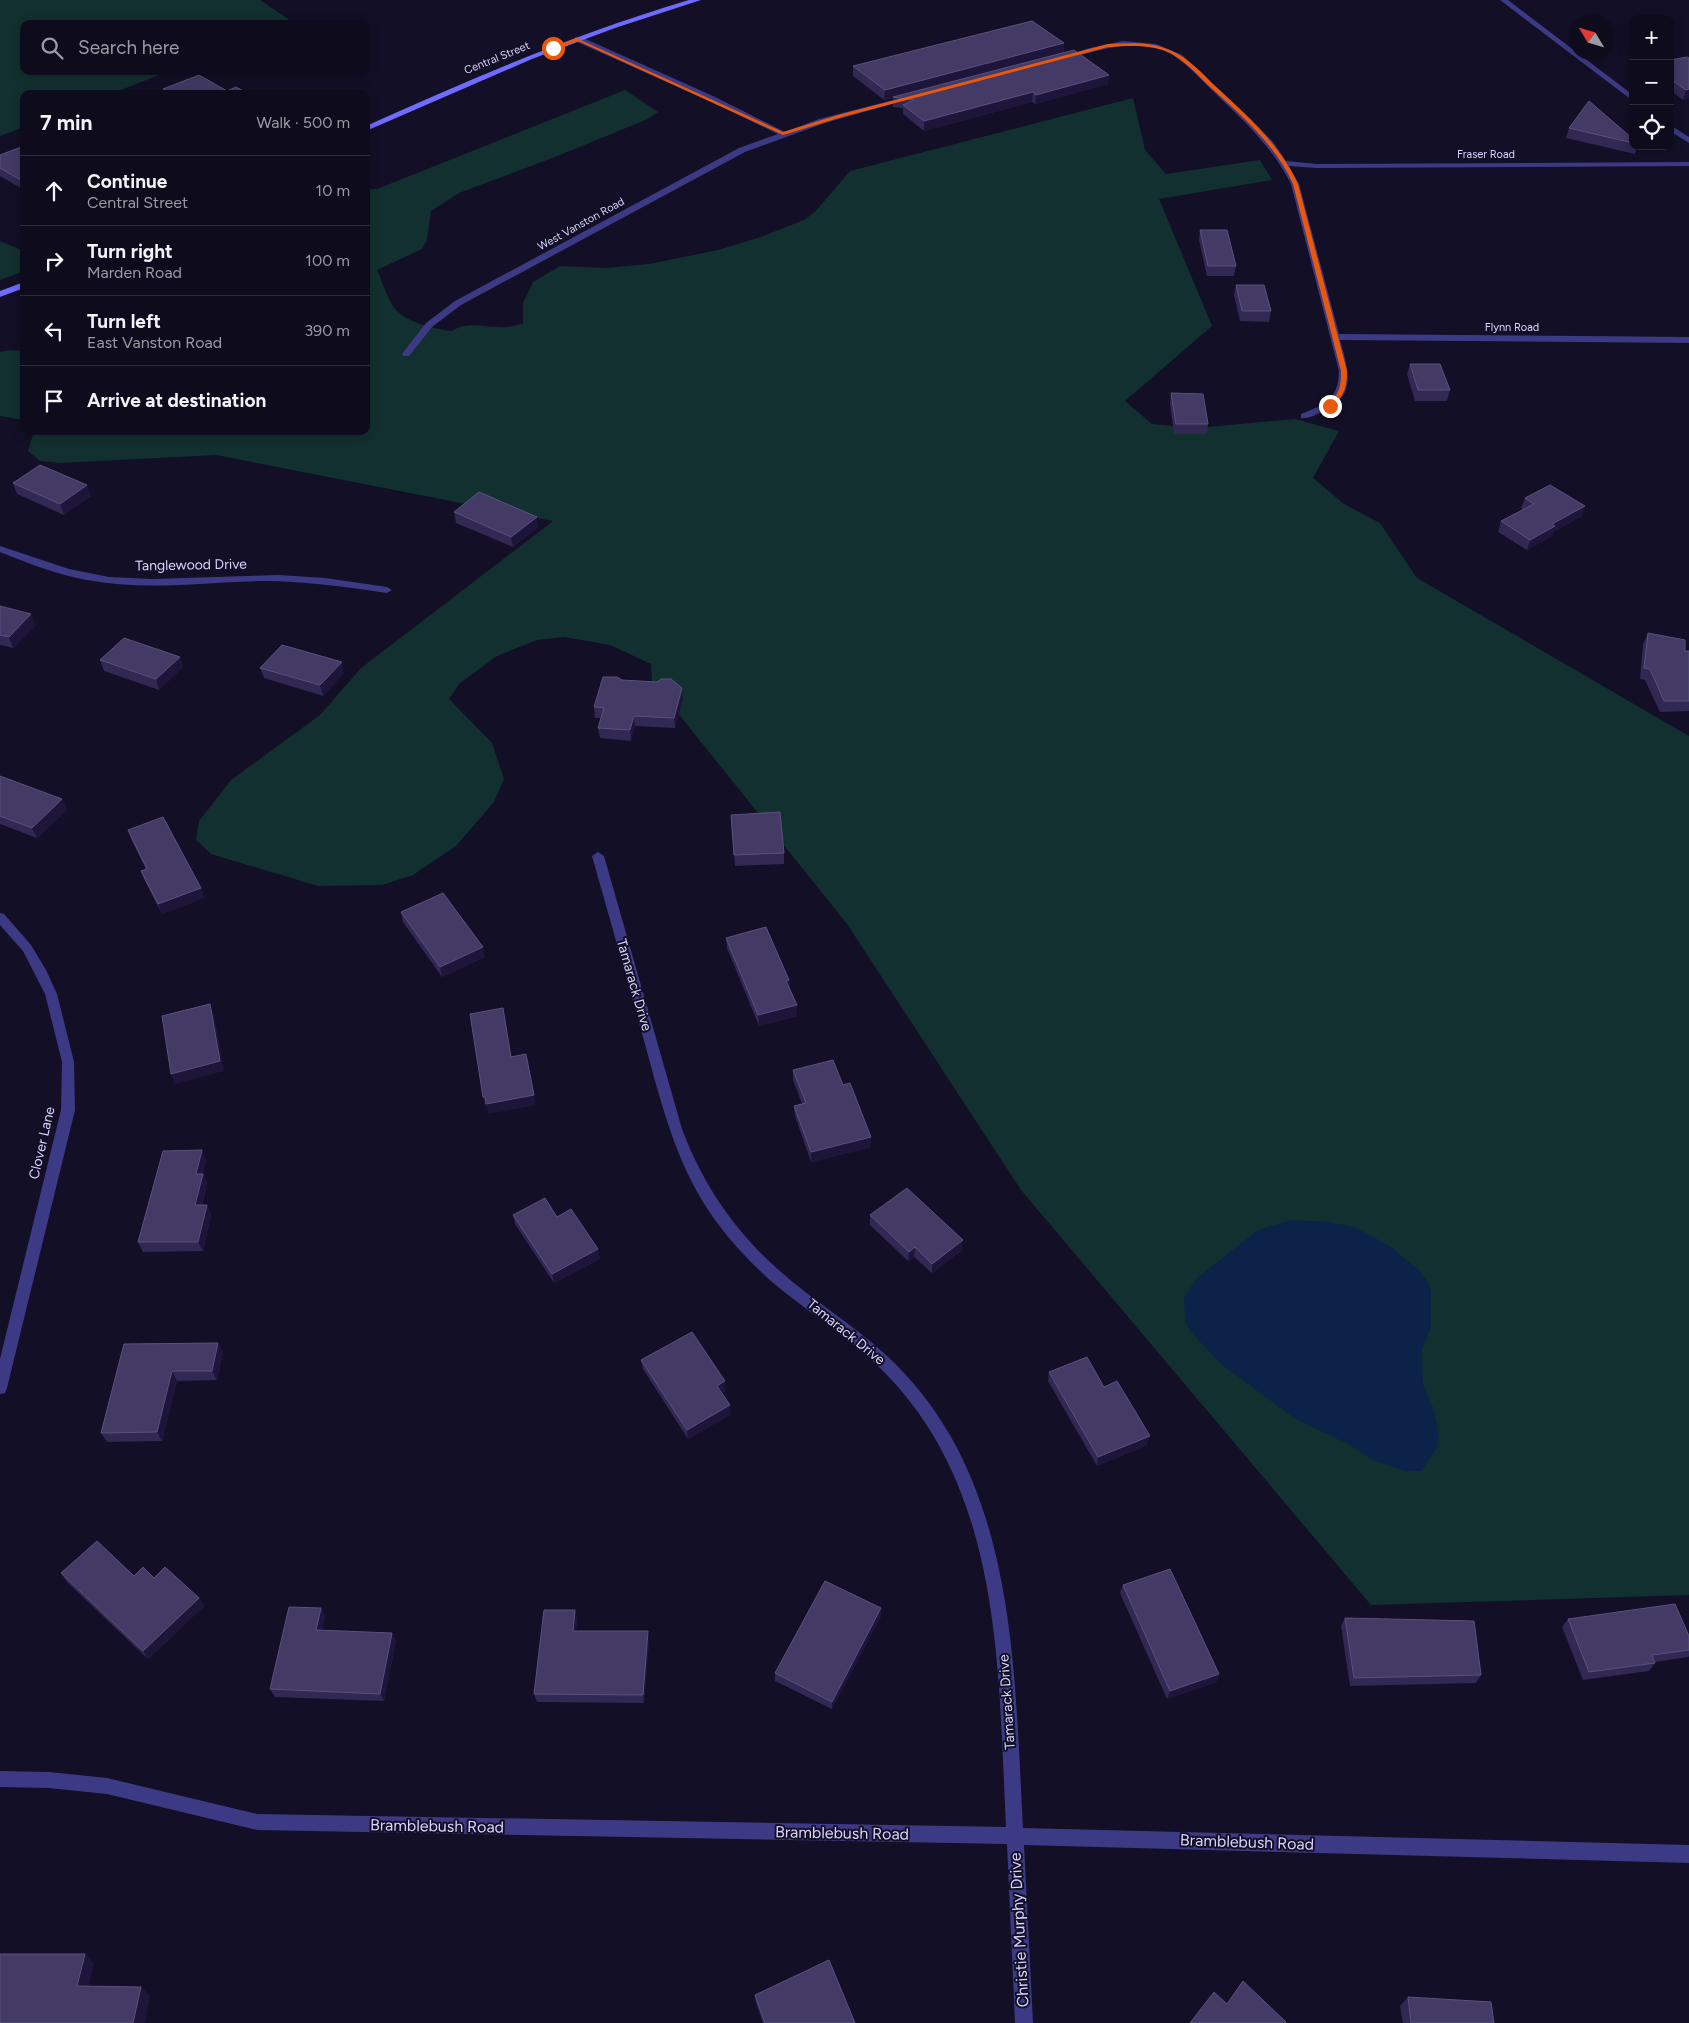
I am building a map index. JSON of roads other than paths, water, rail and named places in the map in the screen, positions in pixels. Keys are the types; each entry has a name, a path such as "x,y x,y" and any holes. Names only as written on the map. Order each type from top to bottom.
{"main road":[{"name":"Central Street","path":"370,127 445,92 578,39 645,15 697,0"},
{"path":"0,294 20,286"}],"street":[{"path":"1506,2 1629,95"},
{"path":"578,39 718,102 783,134"},
{"path":"1056,59 1126,43 1144,44 1171,52 1195,70 1244,116 1268,141 1284,163 1295,184 1344,371 1344,384 1339,397 1330,406 1304,416"},
{"name":"West Vanston Road","path":"406,354 428,324 458,303 727,157 783,134 918,96"},
{"path":"1674,130 1689,141"},
{"name":"Fraser Road","path":"1284,163 1317,166 1689,164"},
{"name":"Flynn Road","path":"1336,337 1689,340"},
{"name":"Tanglewood Drive","path":"0,550 60,570 87,577 110,580 184,581 299,578 387,590"},
{"name":"Tamarack Drive","path":"598,856 675,1129 684,1156 711,1205 749,1251 797,1293 862,1341 909,1388 948,1445 964,1476 977,1509 995,1580 1006,1671 1014,1836"},
{"name":"Clover Lane","path":"0,916 27,948 51,994 66,1054 68,1110 0,1388"},
{"name":"Bramblebush Road","path":"0,1780 49,1780 107,1786 256,1822 1014,1836 1689,1854"},
{"name":"Christie Murphy Drive","path":"1014,1836 1024,2023"}],"water":[{"path":"1291,1220 1329,1222 1354,1227 1388,1245 1419,1270 1427,1280 1431,1291 1431,1326 1422,1349 1423,1385 1434,1410 1439,1436 1437,1448 1421,1471 1405,1471 1373,1460 1348,1444 1294,1418 1221,1364 1192,1333 1185,1322 1184,1298 1196,1279 1258,1230"}]}
